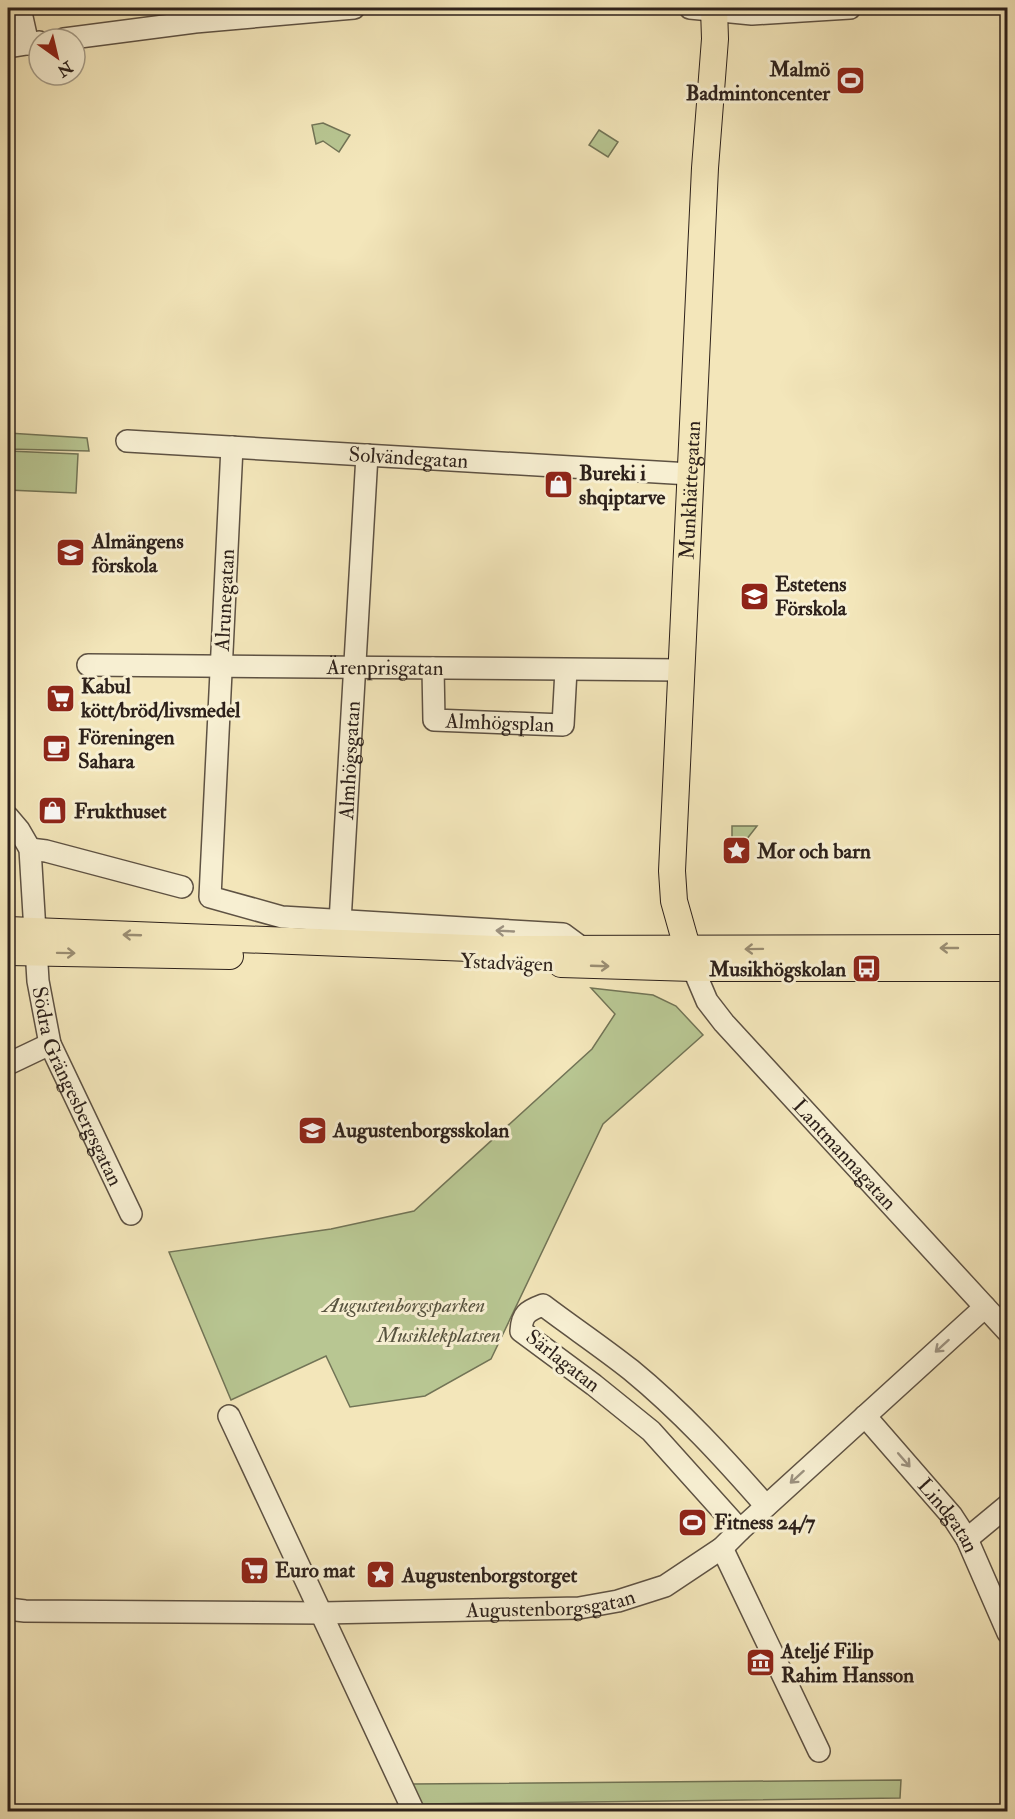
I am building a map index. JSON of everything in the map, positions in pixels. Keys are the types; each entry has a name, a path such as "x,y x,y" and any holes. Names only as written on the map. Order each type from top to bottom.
{"main road":[{"name":"Munkhättegatan","path":"690,958 674,902 672,871 705,168 715,39 706,9"},
{"name":"Ystadvägen","path":"8,930 36,942 340,958 690,958 1008,948"},
{"name":"Ystadvägen","path":"8,952 36,942 495,949 582,948 690,958 1008,969"}],"street":[{"path":"20,8 25,44"},
{"path":"87,36 195,21 354,8"},
{"path":"706,9 752,14 850,8"},
{"name":"Solvändegatan","path":"128,441 690,474"},
{"name":"Alrunegatan","path":"210,897 232,447"},
{"name":"Almhögsgatan","path":"340,922 368,455"},
{"name":"Ärenprisgatan","path":"88,665 681,670"},
{"name":"Almhögsplan","path":"434,668 434,720 563,725 566,670"},
{"path":"8,817 30,849 46,851 182,887"},
{"name":"Södra Grängesbergsgatan","path":"30,849 38,981 50,1044 130,1214"},
{"name":"Ystadvägen","path":"210,897 282,917 563,934 582,948"},
{"name":"Lantmannagatan","path":"690,958 707,1001 724,1023 1008,1332"},
{"path":"8,1064 50,1044"},
{"name":"Särlagatan","path":"740,1530 651,1431 521,1331 522,1320 529,1310 543,1305 631,1370 723,1457 766,1506"},
{"name":"Augustenborgsgatan","path":"8,1609 322,1614 579,1608 618,1601 665,1586 722,1548 985,1307"},
{"path":"229,1416 414,1812"},
{"name":"Lindgatan","path":"865,1416 946,1508 967,1539 1008,1633"},
{"path":"967,1539 1008,1505"},
{"path":"722,1548 819,1751"}],"green space":[{"path":"323,123 350,135 339,152 323,141 316,144 312,125"},
{"path":"599,130 618,142 608,157 589,145"},
{"path":"8,433 87,438 89,451 8,449"},
{"path":"8,451 78,454 76,493 8,490"},
{"path":"732,826 757,826 732,858"},
{"name":"Augustenborgsparken","path":"591,988 653,995 676,1006 703,1035 603,1124 491,1359 425,1396 350,1407 326,1356 231,1400 169,1252 331,1229 414,1211 592,1049 615,1014"},
{"path":"901,1780 900,1798 420,1804 412,1784"}],"place":[{"name":"Malmö Badmintoncenter","path":"851,81"},
{"name":"Bureki i shqiptarve","path":"558,485"},
{"name":"Almängens förskola","path":"71,553"},
{"name":"Estetens Förskola","path":"754,596"},
{"name":"Kabul kött/bröd/livsmedel","path":"60,698"},
{"name":"Föreningen Sahara","path":"57,749"},
{"name":"Frukthuset","path":"53,811"},
{"name":"Mor och barn","path":"736,851"},
{"name":"Musikhögskolan","path":"867,969"},
{"name":"Augustenborgsskolan","path":"312,1130"},
{"name":"Fitness 24/7","path":"693,1522"},
{"name":"Euro mat","path":"254,1570"},
{"name":"Augustenborgstorget","path":"381,1575"},
{"name":"Ateljé Filip Rahim Hansson","path":"760,1663"}],"park label":[{"name":"Musiklekplatsen","path":"439,1335"}]}
